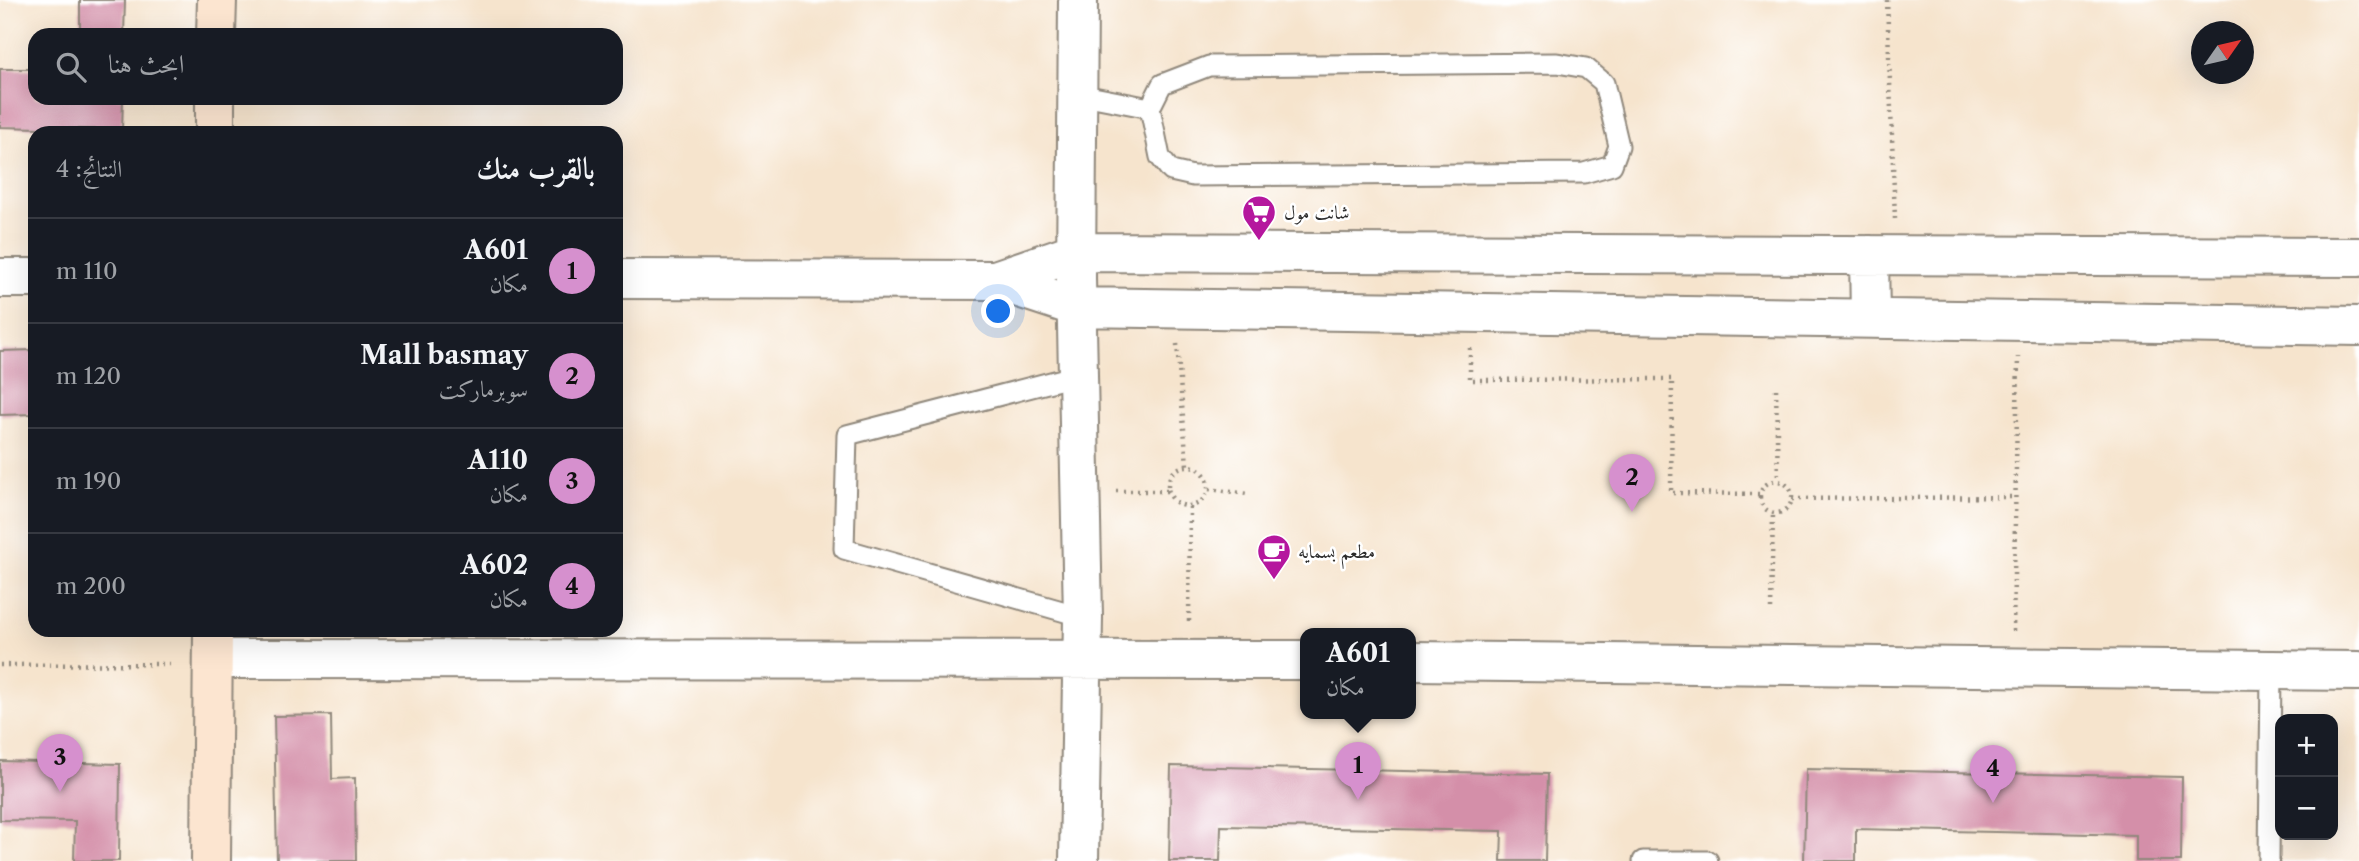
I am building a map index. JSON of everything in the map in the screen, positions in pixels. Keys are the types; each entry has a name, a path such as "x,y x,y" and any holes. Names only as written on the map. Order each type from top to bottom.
{"street":[{"path":"216,28 217,0"},
{"path":"1078,0 1076,251 1083,617 1079,861"},
{"path":"215,105 215,126"},
{"path":"995,281 1076,251 2359,257"},
{"path":"1870,318 1882,255"},
{"path":"0,278 28,278"},
{"path":"623,279 995,281 1077,307 2359,326"},
{"path":"211,861 213,645 1300,660"},
{"path":"1416,661 2359,671"}],"lane":[{"path":"1557,63 1586,68 1604,83 1619,146 1612,165 1584,173 1193,176 1171,171 1160,157 1150,108 1162,84 1209,66 1557,63"},
{"path":"1078,94 1150,108"},
{"path":"1078,375 847,435 844,549 1083,617"},
{"path":"2269,861 2271,670"},
{"path":"1643,861 1708,861"}],"path":[{"path":"1882,255 1887,0"},
{"path":"1174,308 1186,465"},
{"path":"1470,312 1470,380 1672,379 1671,492 1759,494"},
{"path":"2011,668 2019,321"},
{"path":"1776,389 1778,480"},
{"path":"1186,465 1199,468 1207,477 1209,489 1203,501 1190,507 1180,505 1173,499 1167,482 1171,474 1186,465"},
{"path":"1778,480 1786,484 1792,499 1789,507 1782,512 1773,513 1765,510 1760,503 1759,494 1762,486 1778,480"},
{"path":"1209,489 1248,494"},
{"path":"1080,490 1168,491"},
{"path":"1792,499 2016,498"},
{"path":"1189,659 1190,507"},
{"path":"1771,608 1773,513"},
{"path":"0,665 167,664 213,645"}],"building":[{"path":"80,0 125,0 124,28 80,28"},
{"path":"0,69 28,69 28,105 123,105 122,126 0,127"},
{"path":"28,350 28,414 0,415 0,351"},
{"path":"331,715 332,779 355,778 356,861 277,861 274,716"},
{"path":"0,761 120,764 119,861 74,861 75,821 0,820"},
{"path":"1171,766 1547,774 1545,861 1501,861 1502,831 1221,826 1220,861 1169,861"},
{"path":"1806,769 2182,777 2181,861 2136,861 2136,835 1856,829 1856,861 1804,861"}],"place":[{"name":"شانت مول","path":"1259,242"},
{"name":"Mall basmay","path":"1632,512"},
{"name":"مطعم بسمايه","path":"1274,581"},
{"name":"A110","path":"60,792"},
{"name":"A601","path":"1358,800"},
{"name":"A602","path":"1993,803"}]}
